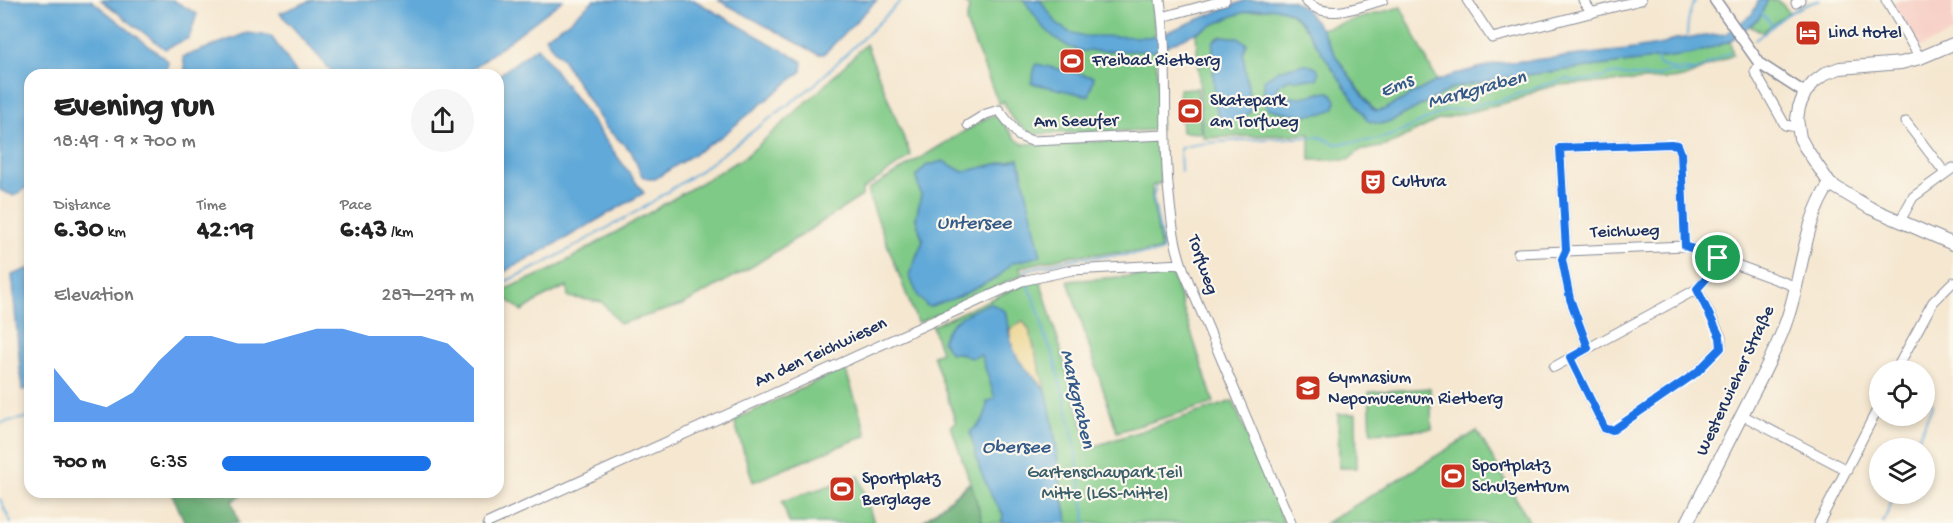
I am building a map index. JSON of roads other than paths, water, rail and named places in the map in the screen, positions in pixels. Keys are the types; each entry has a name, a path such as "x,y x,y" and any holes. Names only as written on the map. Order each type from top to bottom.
{"main road":[{"path":"1953,44 1920,58 1901,63 1840,68 1826,73 1805,93 1799,107 1797,127 1805,147 1830,183 1869,208 1953,244"},
{"name":"Westerwieher Straße","path":"1687,523 1772,357 1797,287 1811,222 1820,197 1830,183"}],"street":[{"name":"Torfweg","path":"1160,0 1164,20 1169,207 1181,264 1291,523"},
{"path":"1164,20 1225,0"},
{"path":"1305,0 1322,12 1345,10 1383,0"},
{"path":"1467,0 1492,38 1641,0"},
{"path":"1583,0 1592,13"},
{"path":"1715,0 1761,64 1805,93"},
{"path":"1886,0 1920,58"},
{"path":"1761,64 1755,72 1785,125 1797,127"},
{"name":"Am Seeufer","path":"968,126 986,114 999,110 1018,136 1032,141 1166,135"},
{"path":"1900,221 1912,197 1949,171 1906,122"},
{"path":"1588,348 1570,299 1562,259 1566,250 1560,148 1678,145 1681,153 1685,246"},
{"name":"Teichweg","path":"1518,253 1685,246 1797,287"},
{"path":"1554,367 1697,289 1711,273 1718,258"},
{"name":"An den Teichwiesen","path":"488,523 1022,281 1072,270 1181,264"},
{"path":"1901,360 1933,302 1953,282"},
{"path":"1570,358 1605,429 1613,430 1696,373 1721,348 1720,337 1697,289"},
{"path":"1742,415 1847,470"},
{"path":"1819,523 1869,426"}],"water":[{"path":"0,0 91,0 168,61 167,69 24,69 24,189 14,196 0,190"},
{"path":"101,0 173,0 197,14 189,38 165,49"},
{"path":"312,0 563,0 472,69 330,69 280,13"},
{"path":"594,0 694,0 803,62 802,71 722,136 655,179 648,179 642,176 631,151 606,128 561,57 545,37 567,23"},
{"path":"718,0 877,0 824,54 818,54"},
{"path":"1024,0 1040,0 1058,25 1069,32 1084,36 1155,37 1246,0 1292,0 1304,8 1321,29 1337,58 1372,109 1376,111 1383,110 1437,81 1494,64 1627,50 1664,44 1675,39 1726,34 1752,14 1759,0 1768,0 1759,18 1730,41 1693,54 1503,78 1453,88 1394,120 1380,124 1368,121 1302,23 1291,13 1279,8 1256,9 1235,15 1155,51 1082,51 1069,47 1055,38 1042,26"},
{"path":"247,33 271,36 294,69 185,69 183,57"},
{"path":"1222,36 1238,38 1247,43 1243,54 1251,109 1243,117 1235,119 1223,120 1218,116 1214,97 1213,45 1214,40"},
{"path":"537,47 644,193 504,272 504,72"},
{"path":"1036,64 1094,77 1089,96 1031,83"},
{"path":"1305,64 1317,68 1319,73 1317,79 1289,79 1278,85 1277,93 1298,97 1330,92 1336,100 1335,108 1328,112 1311,115 1267,108 1264,80 1279,70"},
{"name":"Untersee","path":"1019,159 1041,256 1012,263 998,277 958,297 928,307 918,296 909,275 923,241 916,219 921,195 916,176 926,166 943,161 963,172"},
{"path":"24,270 24,390 22,390 12,275"},
{"name":"Obersee","path":"990,303 1005,311 1015,353 1047,395 1068,523 1002,523 1003,514 992,497 980,470 970,432 983,419 987,402 995,398 981,355 970,358 961,353 951,353 942,341 949,327 955,322"}],"waterway":[{"path":"504,282 543,264 641,209 701,170 813,86 902,0"},
{"path":"1687,40 1690,14 1696,0"},
{"name":"Markgraben","path":"1773,26 1795,10 1820,0"},
{"name":"Markgraben","path":"1755,40 1773,26 1761,12"},
{"name":"Markgraben","path":"1181,172 1180,149 1188,146 1204,143 1320,137 1336,144 1376,140 1399,133 1446,110 1466,109 1483,103 1499,101 1566,79 1576,81 1602,78 1609,74 1648,77 1668,72 1681,74 1698,70 1730,52"},
{"name":"Markgraben","path":"1657,57 1659,65 1691,71"},
{"name":"Markgraben","path":"1025,275 1025,270 1077,258 1162,251 1153,197 1156,186"},
{"name":"Markgraben","path":"1028,284 1041,318 1044,335 1053,354 1074,440 1086,523"},
{"path":"1908,360 1941,302 1953,290"},
{"path":"0,423 24,418"},
{"path":"1918,438 1924,426"},
{"path":"0,499 11,523"},
{"path":"1883,523 1891,504"}],"place":[{"name":"Lind Hotel","path":"1808,33"},
{"name":"Freibad Rietberg","path":"1072,61"},
{"name":"Skatepark am Torfweg","path":"1190,111"},
{"name":"Cultura","path":"1373,182"},
{"name":"Gymnasium Nepomucenum Rietberg","path":"1308,388"},
{"name":"Sportplatz Schulzentrum","path":"1453,476"},
{"name":"Sportplatz Berglage","path":"842,489"}],"water label":[{"name":"Ems","path":"1397,87"}],"park label":[{"name":"Gartenschaupark Teil Mitte (LGS-Mitte)","path":"1105,483"}]}
